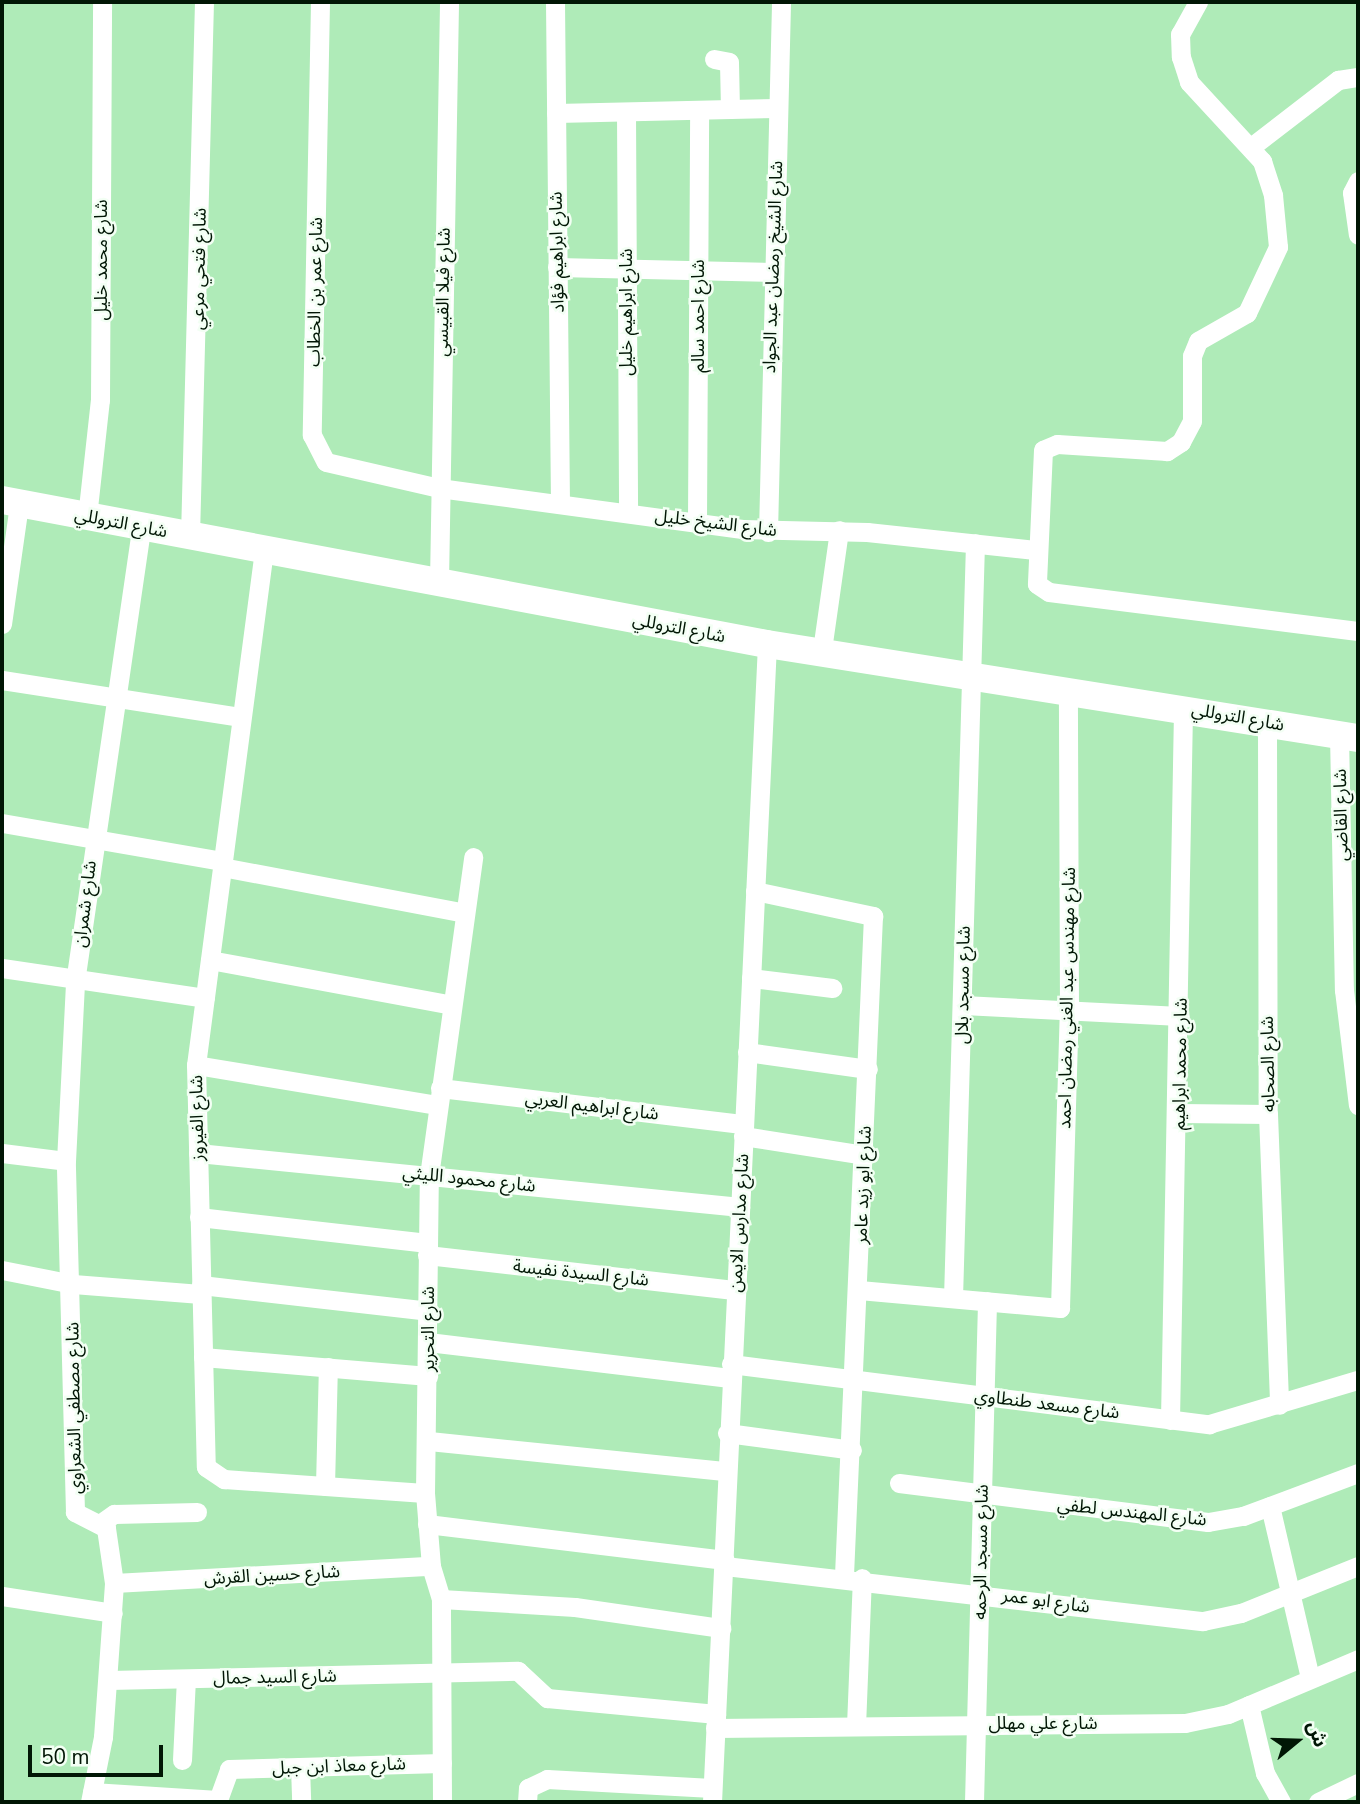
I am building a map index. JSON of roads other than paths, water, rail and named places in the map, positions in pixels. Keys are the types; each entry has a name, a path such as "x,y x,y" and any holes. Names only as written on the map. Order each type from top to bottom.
{"street":[{"name":"شارع محمد خليل","path":"88,517 101,388 102,2"},
{"name":"شارع فتحي مرعي","path":"190,536 204,2"},
{"name":"شارع عمر بن الخطاب","path":"320,2 312,435 316,450 341,468 439,488"},
{"name":"شارع فيلا القبيسي","path":"439,582 449,2"},
{"name":"شارع ابراهيم فؤاد","path":"555,2 560,502"},
{"name":"شارع الشيخ رمضان عبد الجواد","path":"768,532 781,2"},
{"path":"1198,2 1180,33 1189,82 1251,147 1273,195 1278,247 1247,313 1198,341 1192,356 1189,433 1167,451 1047,447 1035,550 1037,584 1049,592 1358,631"},
{"path":"714,59 729,62 730,109"},
{"path":"1251,147 1338,80 1358,77"},
{"path":"555,113 778,108"},
{"name":"شارع احمد سالم","path":"697,522 699,110"},
{"name":"شارع ابراهيم خليل","path":"626,112 628,512"},
{"path":"1355,187 1358,236"},
{"path":"557,267 698,268 773,272"},
{"name":"شارع الشيخ خليل","path":"439,488 560,502 768,532 839,530 1035,550"},
{"name":"شارع التروللي","path":"10,502 767,644 968,671 1349,736"},
{"path":"2,624 10,502"},
{"name":"شارع شمران","path":"73,1284 66,1161 75,982 112,698 141,527"},
{"path":"822,650 839,530"},
{"name":"شارع مسجد بلال","path":"953,1298 963,1005 968,671 975,543"},
{"name":"شارع الفيروز","path":"264,550 196,1065 204,1456 213,1475 425,1493"},
{"name":"شارع مدارس الايمن","path":"712,1795 725,1563 727,1433 767,644"},
{"path":"2,680 241,717"},
{"name":"شارع مهندس عبد الغني رمضان احمد","path":"987,1301 1060,1308 1069,1010 1068,688"},
{"name":"شارع محمد ابراهيم","path":"1170,1420 1180,1113 1183,708"},
{"name":"شارع الصحابه","path":"1267,722 1268,1114 1279,1405"},
{"name":"شارع القاضي","path":"1349,736 1344,990 1358,1105"},
{"path":"2,823 222,864 465,914"},
{"name":"شارع التحرير","path":"442,1802 441,1599 431,1566 425,1493 429,1441 429,1176 473,857"},
{"name":"شارع ابو زيد عامر","path":"755,891 866,909 873,916 852,1450 856,1726"},
{"path":"210,960 452,1005"},
{"path":"2,968 75,982 205,998"},
{"path":"751,978 832,988"},
{"path":"963,1005 1181,1016"},
{"path":"747,1052 868,1069"},
{"name":"شارع ابراهيم العربي","path":"196,1065 439,1097 743,1130 864,1155"},
{"path":"1180,1113 1268,1114"},
{"path":"2,1153 66,1161"},
{"name":"شارع محمود الليثي","path":"198,1153 740,1207"},
{"name":"شارع السيدة نفيسة","path":"199,1217 736,1290"},
{"path":"2,1270 73,1284 201,1290 428,1311"},
{"name":"شارع مصطفي الشعراوي","path":"73,1284 75,1512 86,1522 101,1523"},
{"path":"859,1290 987,1301"},
{"name":"شارع مسجد الرحمه","path":"974,1802 987,1301"},
{"name":"شارع مسعد طنطاوي","path":"428,1342 985,1395 1170,1420 1220,1423 1358,1380"},
{"path":"203,1357 428,1376"},
{"path":"324,1486 328,1367"},
{"path":"727,1433 852,1450"},
{"path":"429,1441 726,1471"},
{"name":"شارع المهندس لطفي","path":"899,1483 1190,1522 1226,1520 1358,1473"},
{"path":"1270,1506 1310,1678"},
{"path":"91,1797 109,1680 113,1613 114,1584 101,1523 114,1514 197,1512"},
{"name":"شارع ابو عمر","path":"427,1524 1203,1621 1290,1593 1358,1566"},
{"name":"شارع حسين القرش","path":"114,1584 431,1566"},
{"path":"2,1596 113,1613"},
{"path":"441,1599 575,1607 721,1628"},
{"name":"شارع علي مهلل","path":"715,1721 856,1726 1185,1723 1249,1705 1358,1659"},
{"name":"شارع السيد جمال","path":"109,1680 524,1672 547,1698 715,1721"},
{"path":"182,1760 186,1679"},
{"path":"1249,1705 1265,1773 1281,1802"},
{"name":"شارع معاذ ابن جبل","path":"91,1797 218,1800 229,1769 442,1763"},
{"path":"300,1767 301,1802"},
{"path":"527,1802 528,1788 547,1779 712,1795"},
{"path":"1318,1802 1358,1783"}]}
